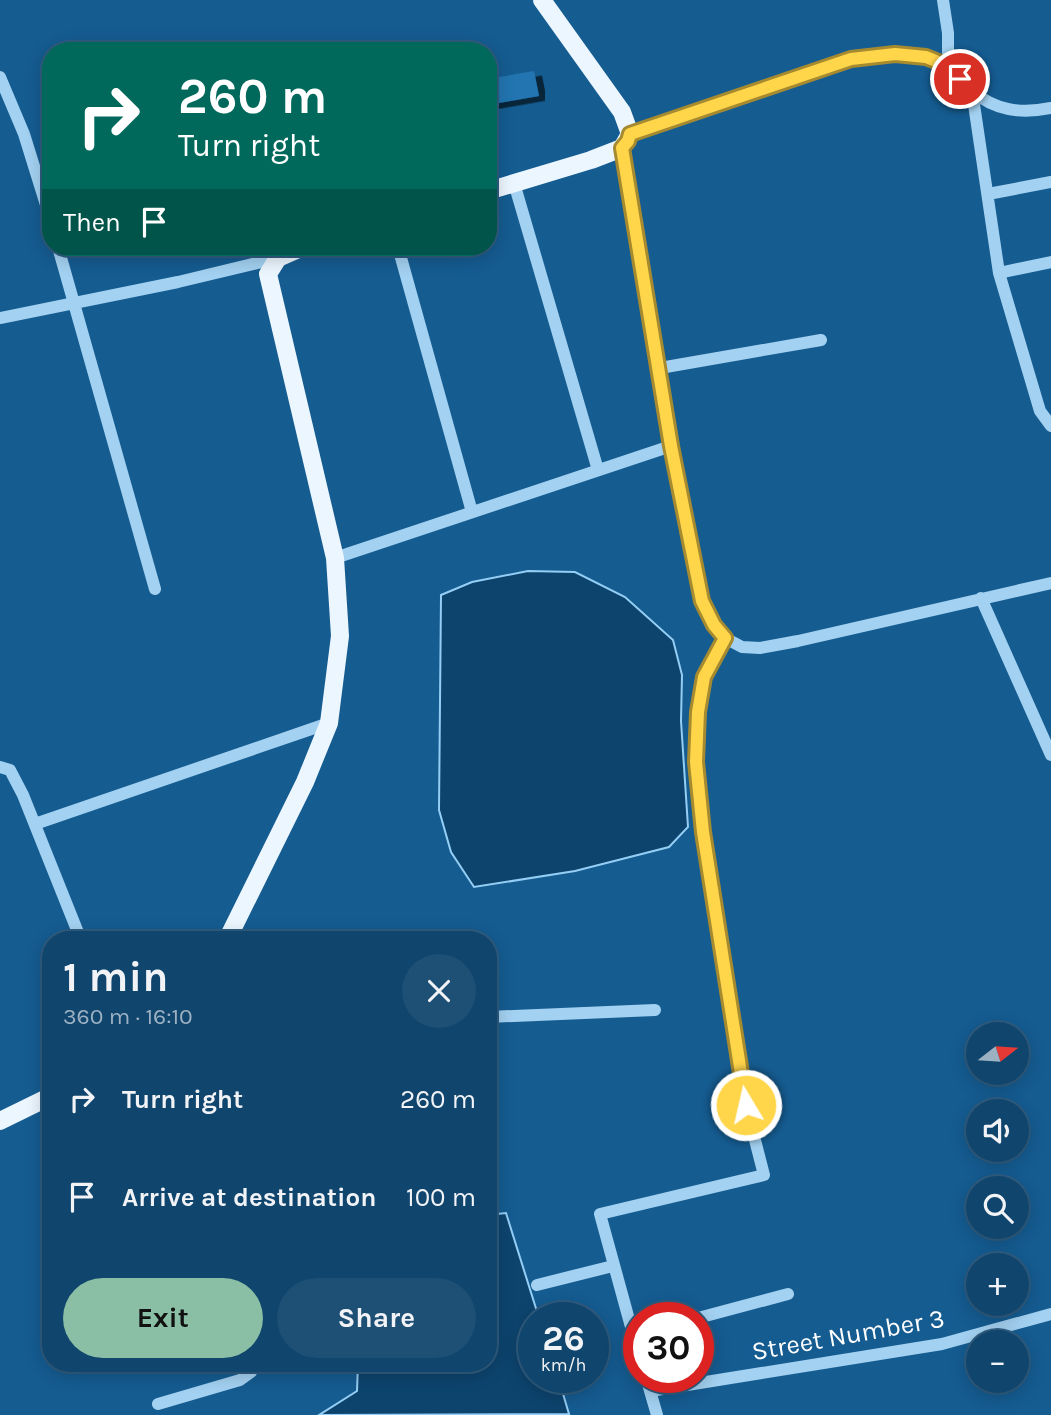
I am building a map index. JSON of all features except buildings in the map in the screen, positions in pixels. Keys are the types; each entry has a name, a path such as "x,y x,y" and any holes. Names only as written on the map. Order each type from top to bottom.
{"main road":[{"path":"497,188 591,160 626,141 622,111 542,0"},
{"path":"231,931 305,782 329,723 340,636 335,558 269,284 268,274 278,258 283,256"},
{"path":"0,1121 42,1100"}],"street":[{"path":"943,0 948,33 948,66"},
{"path":"1051,108 1030,113 1003,109 972,91 948,66 926,57 895,54 851,59 626,141 671,446 702,601 714,625 725,638 742,647 760,648 1051,583"},
{"path":"0,77 24,134 42,193"},
{"path":"972,91 999,273 1041,411 1051,426"},
{"path":"988,194 1051,182"},
{"path":"514,183 598,470"},
{"path":"61,256 155,589"},
{"path":"401,256 472,512"},
{"path":"0,318 178,282 278,258"},
{"path":"999,273 1051,262"},
{"path":"660,368 821,340"},
{"path":"335,558 671,446"},
{"path":"981,598 1051,755"},
{"path":"625,1302 600,1214 764,1175 743,1091 703,832 696,762 698,712 704,677 725,638"},
{"path":"35,824 329,723"},
{"path":"0,767 10,769 77,931"},
{"path":"497,1017 655,1010"},
{"path":"537,1285 613,1266"},
{"path":"714,1314 788,1294"},
{"name":"Street Number 3","path":"714,1381 942,1344 1051,1314"},
{"path":"158,1404 240,1380 251,1372"},
{"path":"651,1393 657,1415"}],"water":[{"path":"528,571 575,572 625,597 673,640 682,675 681,721 688,827 669,847 575,871 474,887 451,852 439,810 441,595 472,582"},
{"path":"506,1213 534,1302 518,1302 518,1393 563,1393 569,1414 319,1415 357,1391 358,1372 497,1372 497,1214"}],"route":[{"path":"746,1105 703,832 696,762 698,712 704,677 725,638 714,625 702,601 671,446 622,148 630,134 851,59 895,54 926,57 948,66 960,79"}]}
